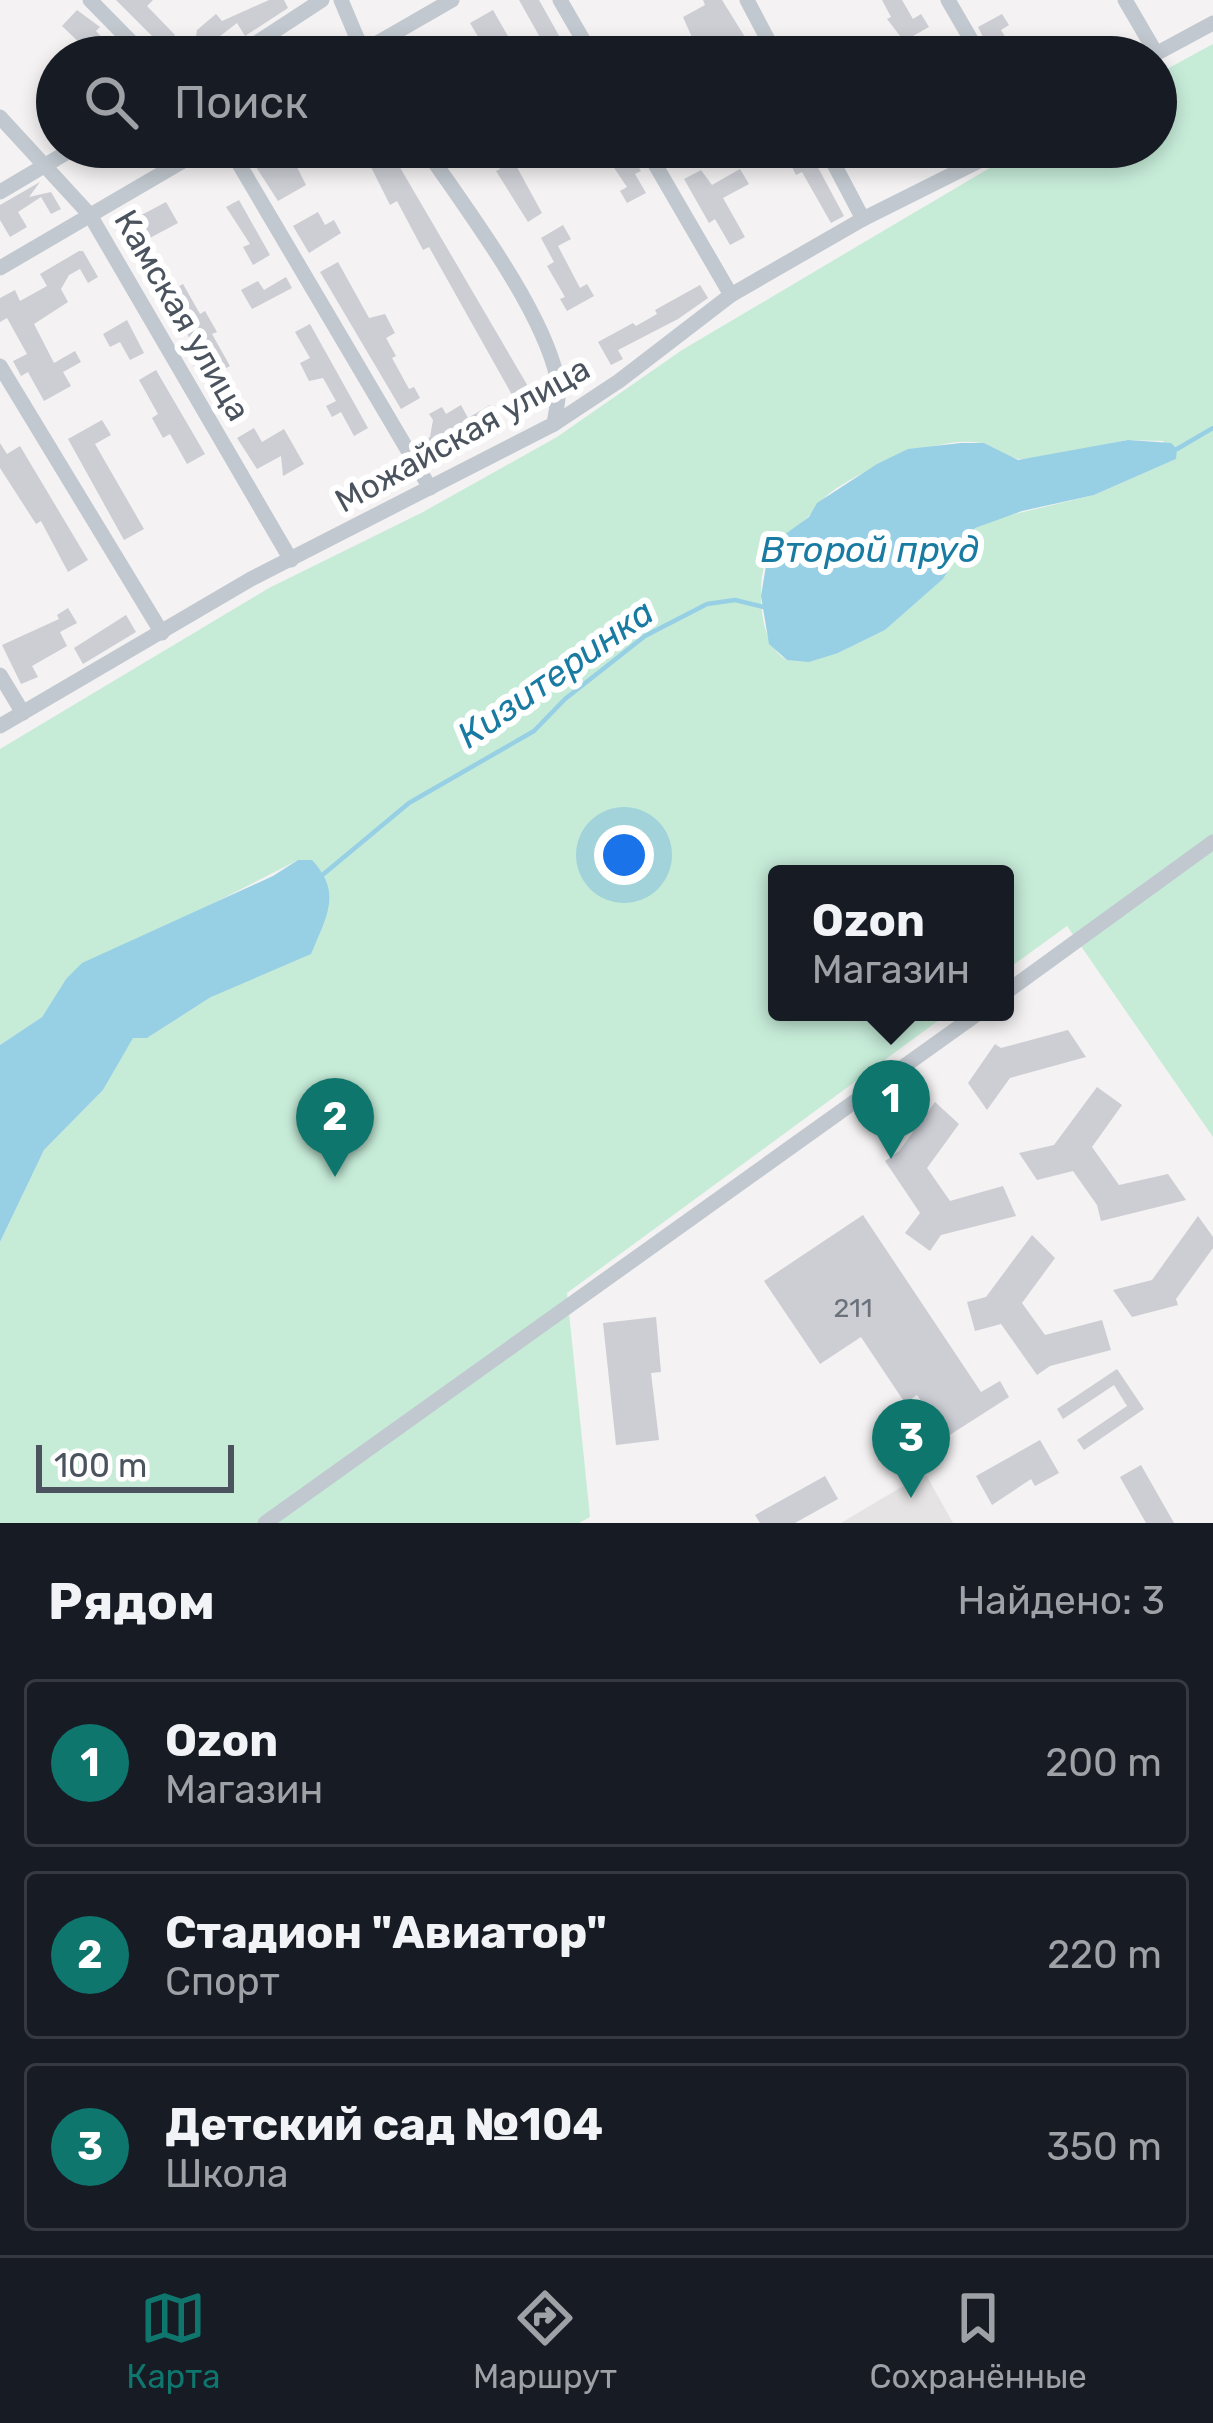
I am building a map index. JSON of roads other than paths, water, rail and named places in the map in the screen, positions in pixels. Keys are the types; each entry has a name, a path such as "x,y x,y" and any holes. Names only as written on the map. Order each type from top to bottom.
{"street":[{"path":"90,0 125,36"},
{"path":"267,36 322,0"},
{"path":"392,36 452,0"},
{"path":"560,0 581,36"},
{"path":"747,0 766,36"},
{"path":"948,0 969,36"},
{"path":"1125,0 1143,36"},
{"path":"343,1 355,36"},
{"path":"1177,42 1213,23"},
{"name":"Камская улица","path":"0,117 36,154"},
{"path":"0,192 42,168"},
{"name":"Камская улица","path":"50,168 90,215 291,560"},
{"path":"0,268 171,168"},
{"path":"241,168 430,488"},
{"path":"438,168 495,253 543,338 559,390 554,424"},
{"path":"657,168 731,295"},
{"path":"836,168 863,219"},
{"name":"Можайская улица","path":"0,726 291,560 554,424 731,295 863,219 965,168"},
{"path":"0,366 162,633"},
{"path":"0,675 23,713"},
{"path":"1014,986 1213,842"},
{"path":"265,1523 967,1021"}],"water":[{"name":"Второй пруд","path":"1128,440 1171,443 1177,449 1176,459 1094,495 1022,511 975,528 943,579 885,630 838,653 809,662 787,660 769,644 761,596 768,554 777,540 809,517 817,503 877,464 908,449 961,443 984,443 1018,460"},
{"path":"298,860 312,860 329,894 326,917 311,954 211,997 147,1038 133,1038 103,1090 44,1150 0,1242 0,1045 42,1017 82,963 273,876"}],"waterway":[{"name":"Кизитеринка","path":"1177,449 1213,428"},
{"name":"Кизитеринка","path":"320,877 409,803 534,731 565,699 645,636 707,604 735,600 764,607"}],"place":[{"name":"Ozon","path":"891,1159"},
{"name":"Стадион \"Авиатор\"","path":"335,1177"},
{"name":"Детский сад №104","path":"911,1498"}]}
